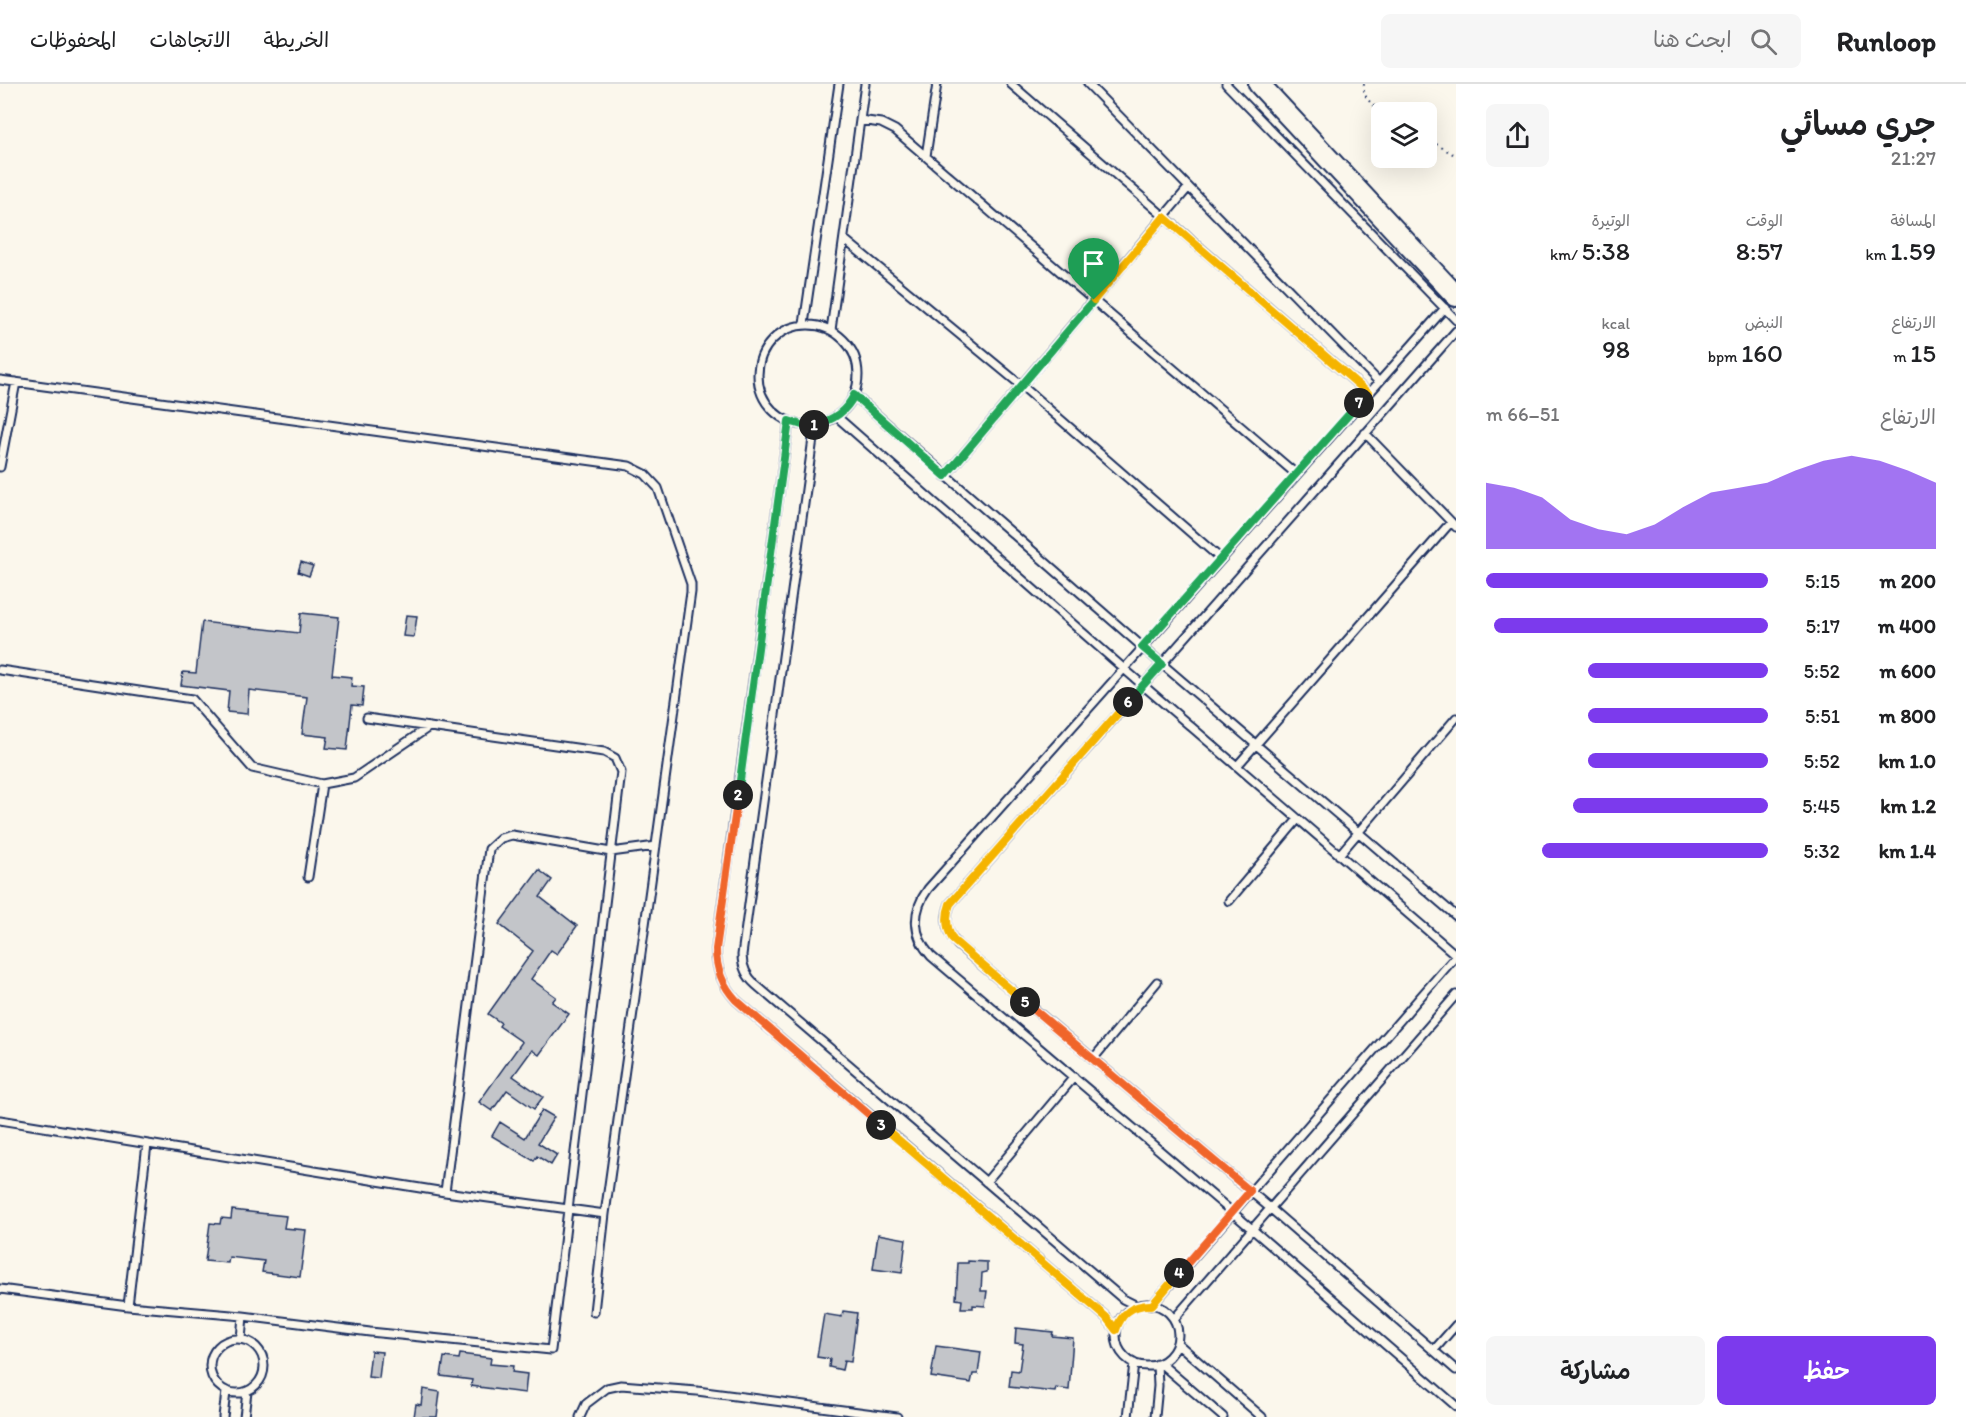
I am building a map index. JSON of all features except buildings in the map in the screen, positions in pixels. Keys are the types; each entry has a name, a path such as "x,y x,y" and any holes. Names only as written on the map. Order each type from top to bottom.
{"street":[{"path":"1259,84 1453,298"}],"lane":[{"path":"804,324 839,84"},
{"path":"831,330 865,84"},
{"path":"926,156 937,84"},
{"path":"1011,84 1368,393"},
{"path":"1088,84 1379,382"},
{"path":"1226,84 1453,298 1456,320"},
{"path":"860,120 888,126 926,156 1296,474"},
{"path":"945,476 1188,188"},
{"path":"844,239 1022,386 1221,559"},
{"path":"1453,298 928,889 919,903 916,920 921,944 931,956 1456,1406"},
{"path":"804,324 822,326 831,330 846,341 856,358 858,377 854,395 836,416 815,424 802,425 781,417 767,404 759,386 759,367 765,349 778,335 804,324"},
{"path":"1456,332 950,904 946,919 949,933 958,945 1270,1208 1456,1370"},
{"path":"0,380 629,466 645,474 658,488 691,584 691,592 594,1312"},
{"path":"0,467 16,382"},
{"path":"854,395 1142,647 1456,916"},
{"path":"836,416 1123,668 1456,955 1152,1305"},
{"path":"789,421 716,949 719,974 736,1000 1106,1317 1116,1330"},
{"path":"815,424 742,955 743,968 756,986 1123,1299 1137,1306 1152,1305 1168,1312 1177,1327 1177,1343 1171,1355 1159,1364 1148,1366 1134,1363 1124,1356 1119,1348 1116,1330 1123,1316 1137,1306"},
{"path":"1236,766 1453,525 1365,434"},
{"path":"0,670 192,699 252,768 322,784 354,778 429,727"},
{"path":"0,1289 128,1306 243,1316 370,1332 551,1350 621,772 615,759 604,752 367,718"},
{"path":"1340,855 1456,718"},
{"path":"308,877 322,784"},
{"path":"1229,901 1298,819"},
{"path":"445,1192 489,849 501,838 512,836 611,852 656,846"},
{"path":"1093,1059 1157,982"},
{"path":"1174,1319 1456,995"},
{"path":"986,1182 1074,1077"},
{"path":"0,1120 445,1192 606,1215"},
{"path":"128,1306 147,1144"},
{"path":"241,1339 243,1316"},
{"path":"1434,1350 1456,1325"},
{"path":"232,1339 241,1339 254,1344 260,1351 265,1368 258,1385 247,1392 234,1394 226,1392 214,1381 210,1364 212,1355 223,1343 232,1339"},
{"path":"1177,1343 1262,1417"},
{"path":"1128,1417 1134,1363"},
{"path":"1155,1417 1159,1364"},
{"path":"1159,1364 1223,1417"},
{"path":"580,1417 586,1404 607,1388 621,1384 697,1391 897,1417"},
{"path":"223,1417 226,1392"},
{"path":"244,1417 247,1392"}],"path":[{"path":"1364,84 1364,94 1371,102"},
{"path":"1437,145 1456,156"}],"route":[{"path":"1164,217 1368,393 1142,647 1162,664 950,904 947,911 949,933 958,945 1250,1191 1152,1305 1144,1304 1129,1310 1119,1322 1116,1330 1106,1317 736,1000 723,983 716,957 789,421 809,425 830,420 842,412 854,395 945,476 1094,300 1164,217"}]}
